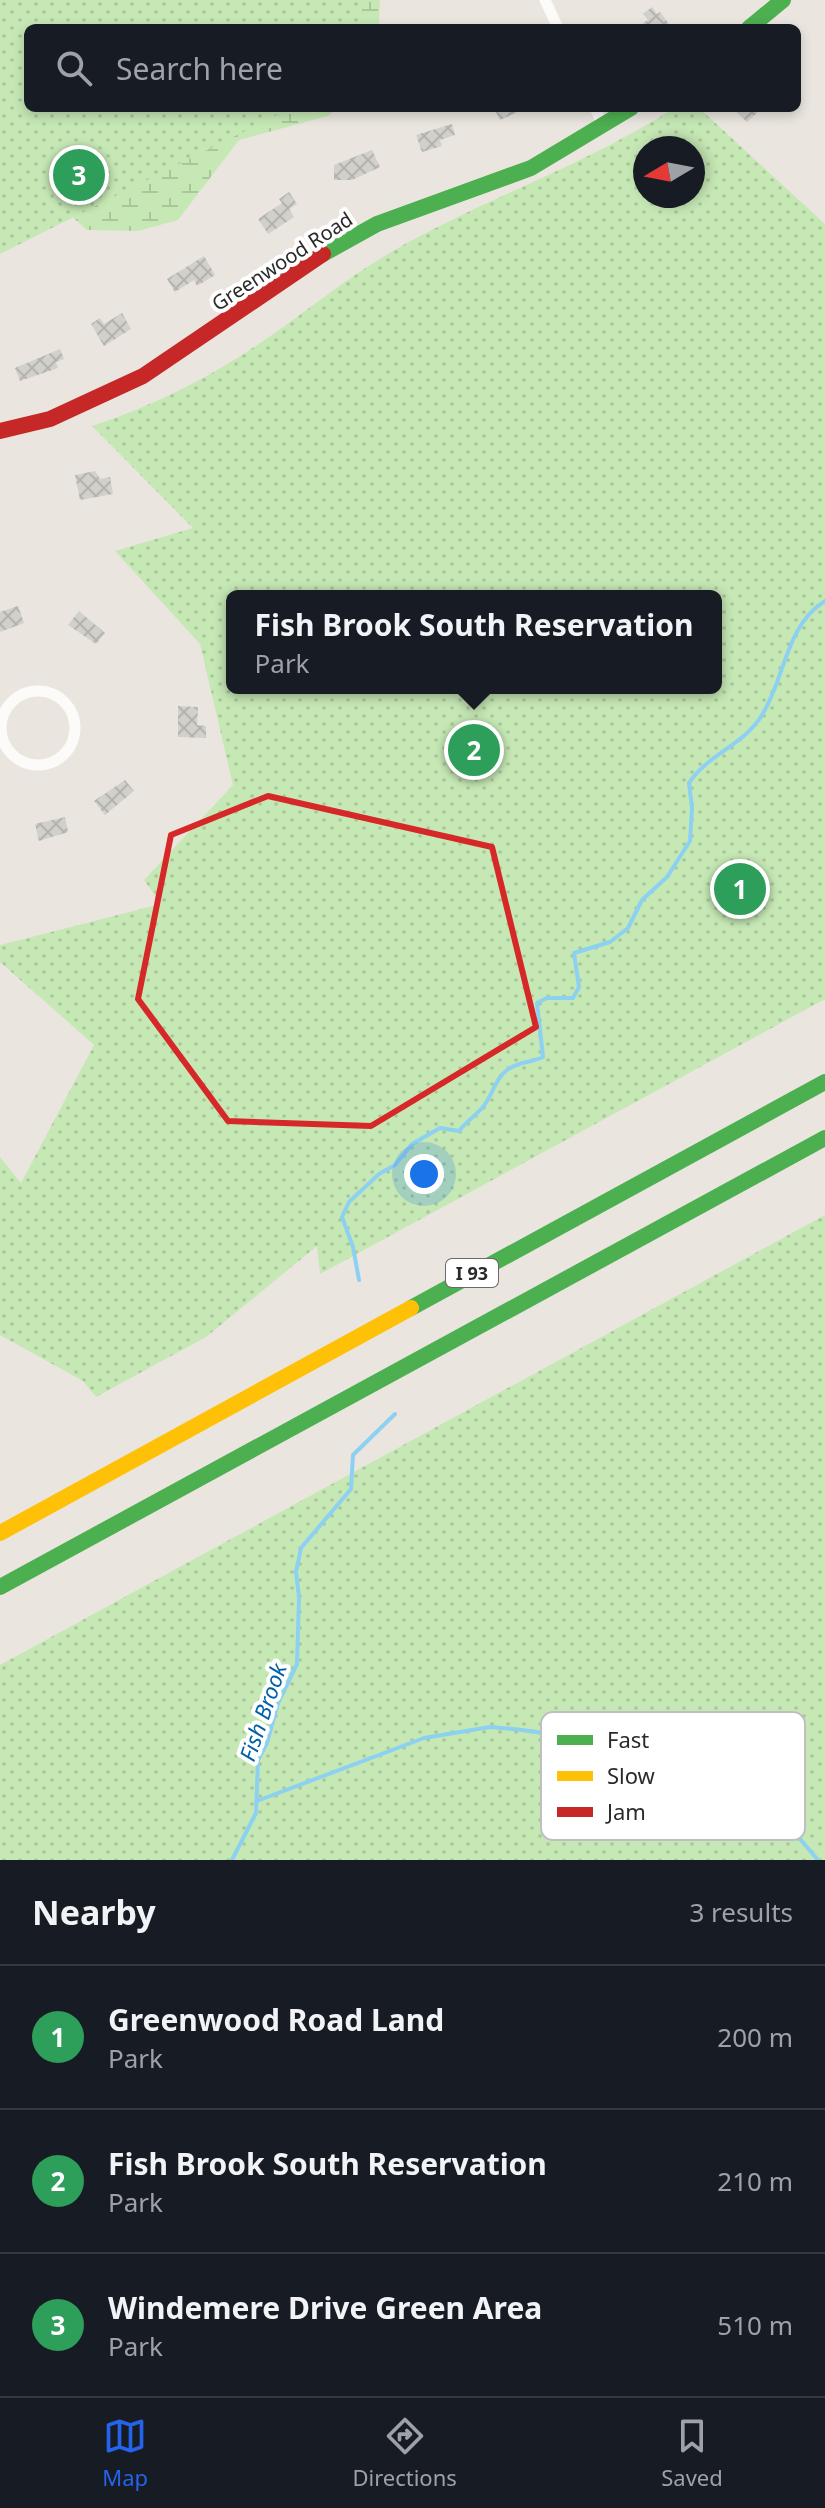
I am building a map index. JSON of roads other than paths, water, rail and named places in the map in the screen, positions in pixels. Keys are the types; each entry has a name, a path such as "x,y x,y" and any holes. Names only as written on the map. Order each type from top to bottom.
{"main road":[{"path":"754,24 783,0"},
{"name":"Greenwood Road","path":"0,431 72,411 106,396 144,376 359,233 399,213 514,175 604,127 625,112"},
{"name":"I 93","path":"0,1533 825,1082"},
{"name":"I 93","path":"0,1587 825,1138"}],"street":[{"path":"545,0 556,24"},
{"path":"597,112 604,127"},
{"path":"43,691 59,698 70,711 75,727 72,742 63,755 49,763 26,763 12,755 2,743 3,717 18,697 43,691"}],"waterway":[{"name":"Fish Brook","path":"359,1280 353,1247 342,1217 349,1202 379,1174 395,1165 412,1144 440,1128 459,1131 486,1103 499,1078 507,1070 543,1057 537,1003 547,998 573,998 579,987 574,953 610,942 628,928 642,900 667,877 690,841 692,808 689,783 706,764 746,734 762,715 802,624 825,601"},
{"name":"Fish Brook","path":"232,1860 256,1813 258,1760 267,1743 278,1703 297,1664 299,1597 296,1572 301,1548 351,1489 353,1455 395,1414"},
{"path":"257,1801 424,1738 490,1727 541,1733"},
{"path":"801,1840 818,1860"}],"place":[{"name":"Windemere Drive Green Area","path":"79,175"},
{"name":"Fish Brook South Reservation","path":"474,750"},
{"name":"Greenwood Road Land","path":"740,889"}]}
